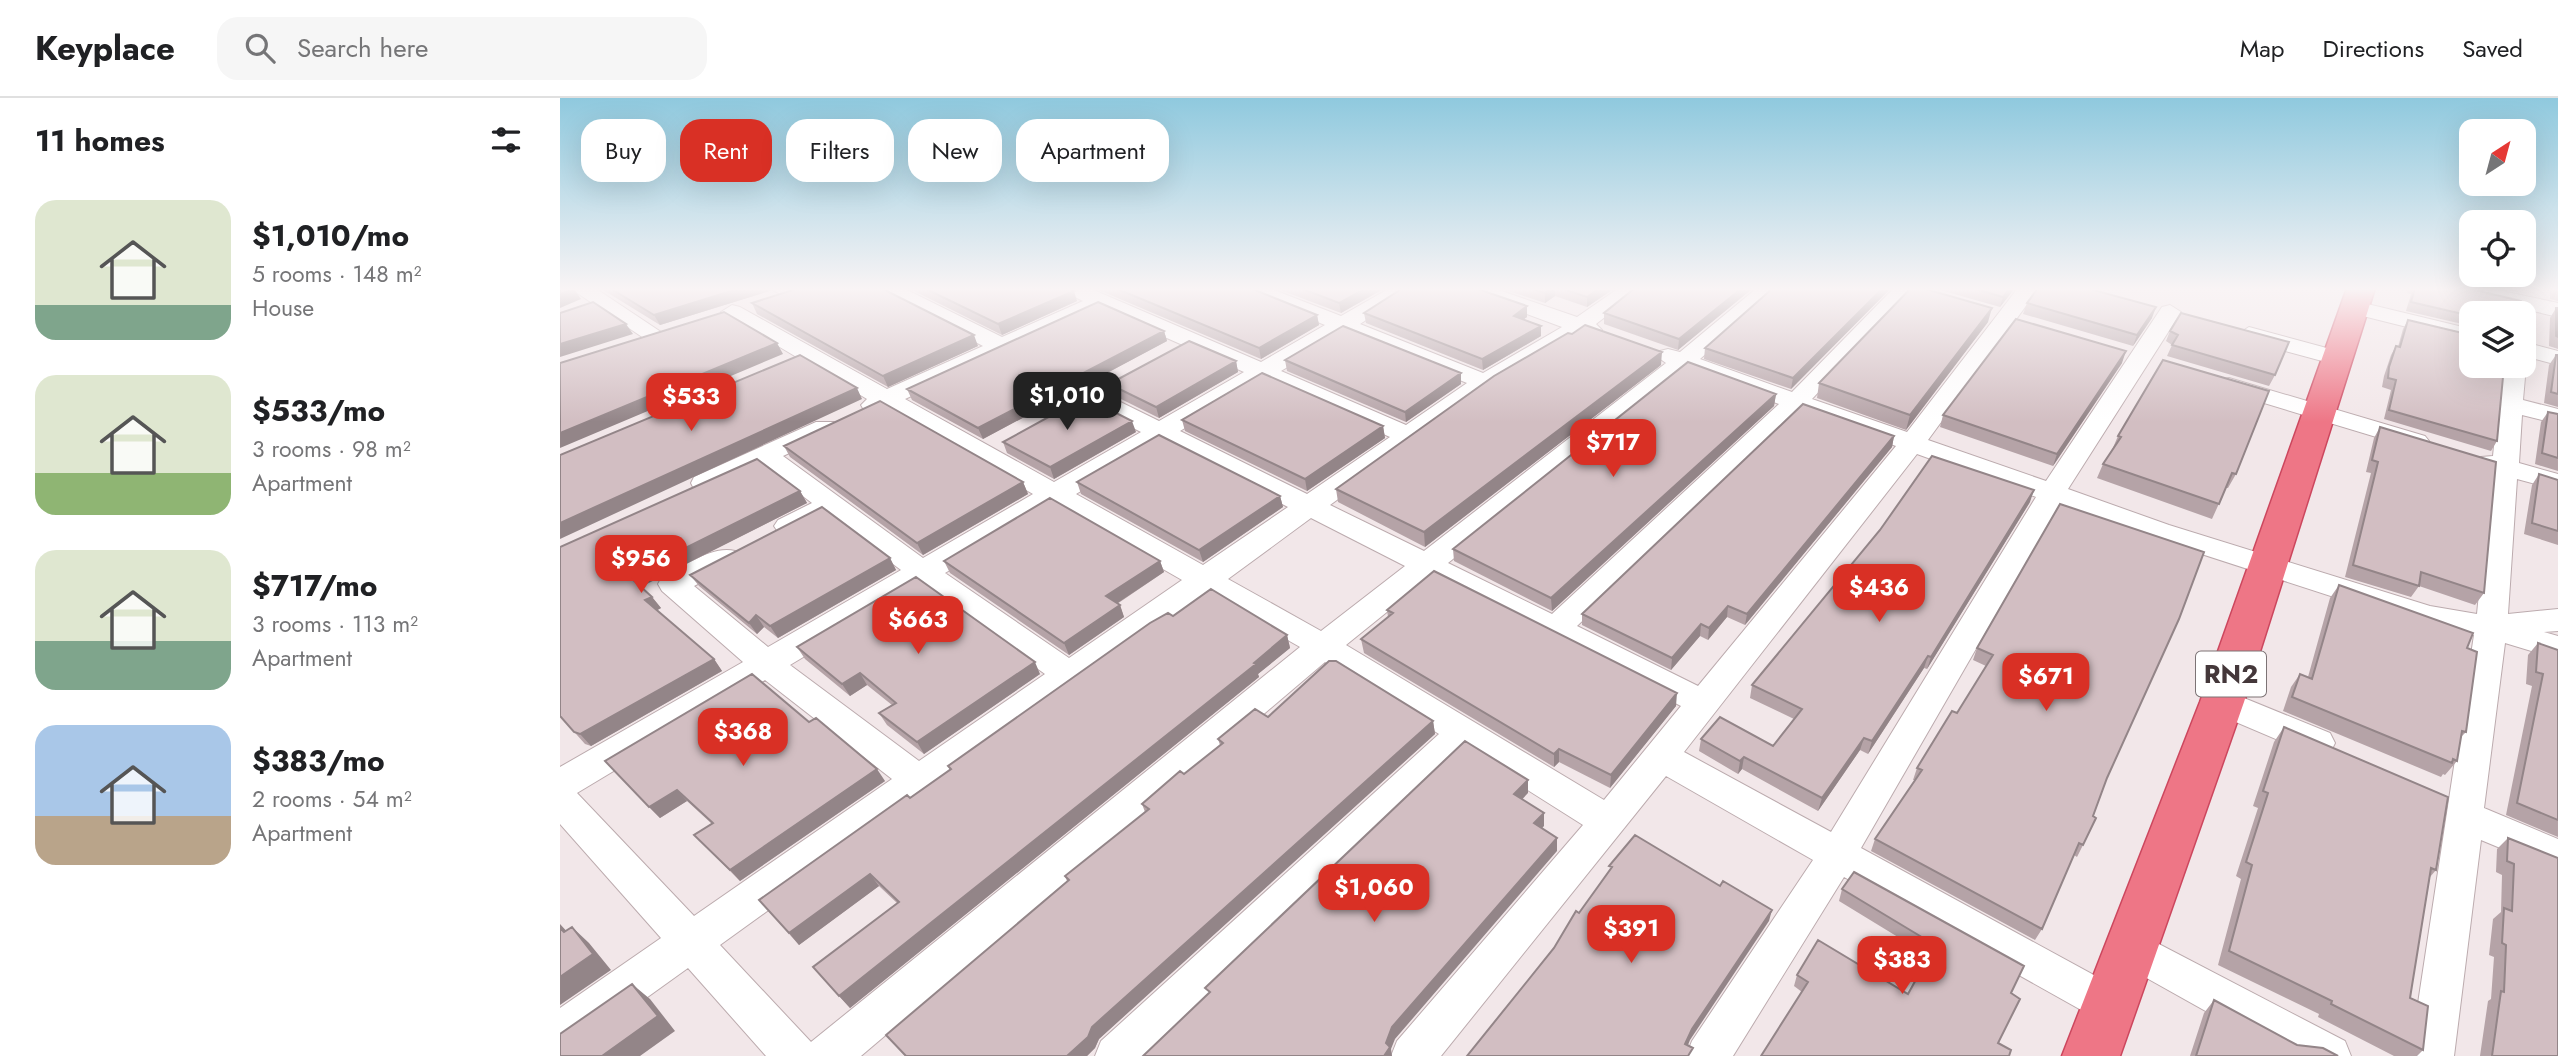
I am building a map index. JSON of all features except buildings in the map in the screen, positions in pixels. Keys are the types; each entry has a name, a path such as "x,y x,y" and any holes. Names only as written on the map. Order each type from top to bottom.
{"highway":[{"name":"RN2","path":"2091,1056 2108,1004 2132,949 2222,702 2346,333"}],"street":[{"path":"651,333 656,336"},
{"path":"632,344 667,333"},
{"path":"788,333 806,355 885,400 995,446 1055,495 1323,646 1608,822"},
{"path":"975,333 1001,346"},
{"path":"681,494 1030,333"},
{"path":"1175,333 1409,436"},
{"path":"560,785 1329,333"},
{"path":"1361,333 1485,382"},
{"path":"560,1034 1485,382 1568,333"},
{"path":"1600,333 1619,339"},
{"path":"827,1056 1323,646 1717,333"},
{"path":"1557,627 1867,333"},
{"path":"1413,1056 1608,822 1659,755 1912,443 1994,333"},
{"path":"1708,1056 1838,855 2052,493 2157,333"},
{"path":"2245,333 2337,358"},
{"path":"1168,353 1191,340"},
{"path":"1645,348 2266,566 2428,615 2491,626 2558,648"},
{"path":"2536,352 2558,358"},
{"path":"781,366 806,355"},
{"path":"2205,378 2441,449"},
{"path":"2432,1056 2491,626 2513,378"},
{"path":"1089,396 1557,627 1702,702"},
{"path":"2512,404 2558,417"},
{"path":"765,454 923,572 1069,674"},
{"path":"2467,456 2558,482"},
{"path":"831,504 673,584 766,664 920,781"},
{"path":"2491,626 2558,620"},
{"path":"2222,702 2345,755"},
{"path":"1117,1056 1465,732"},
{"path":"1659,755 2108,1004"},
{"path":"2431,792 2558,856"},
{"path":"560,799 795,1056"},
{"path":"2132,949 2329,1056"}]}
